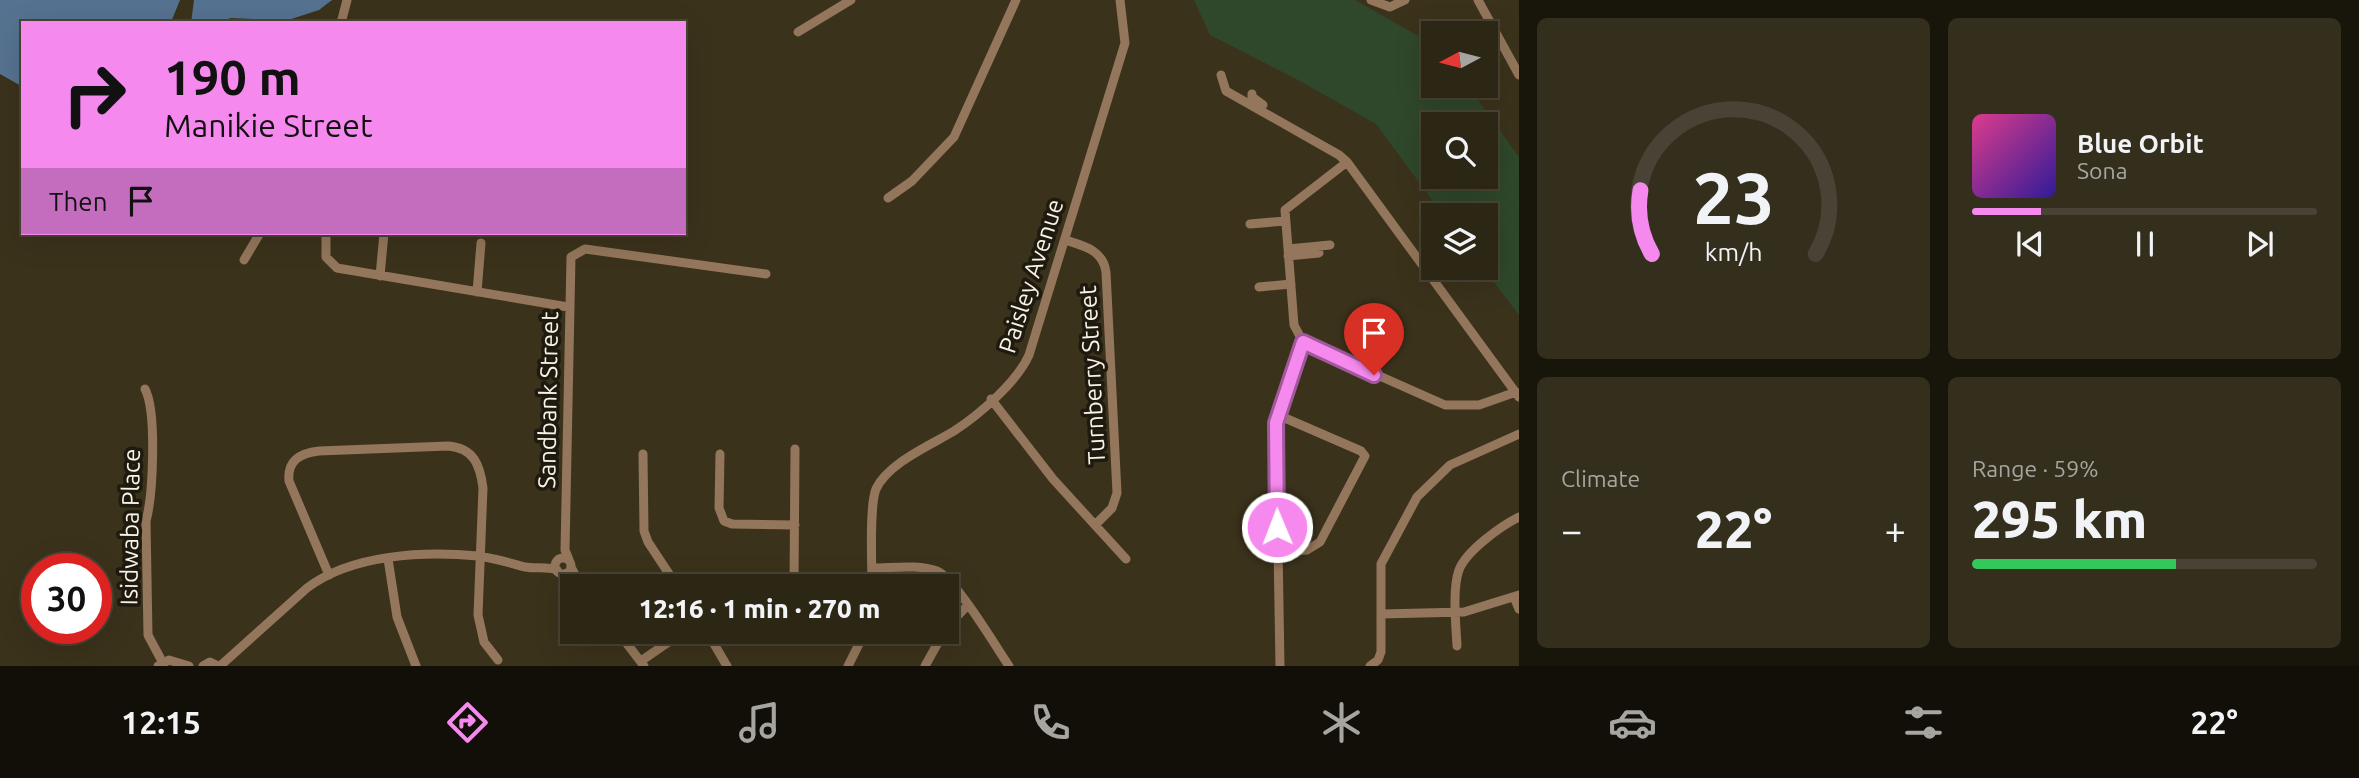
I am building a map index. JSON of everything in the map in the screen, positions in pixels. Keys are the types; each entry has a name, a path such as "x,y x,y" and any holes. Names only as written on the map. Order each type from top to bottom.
{"street":[{"path":"342,21 347,0"},
{"path":"798,32 851,0"},
{"path":"888,198 912,181 954,137 1016,0"},
{"name":"Paisley Avenue","path":"872,574 874,499 881,481 913,455 962,426 1016,376 1027,360 1125,43 1120,0"},
{"path":"1371,0 1390,7 1405,0"},
{"path":"1478,0 1519,75"},
{"path":"1221,75 1226,91 1347,162 1517,394 1479,405 1445,405 1303,342 1295,327 1285,211 1289,205 1347,162"},
{"path":"1252,94 1252,97 1266,106 1268,116"},
{"path":"1250,224 1285,221"},
{"path":"244,261 259,235"},
{"path":"326,235 326,257 333,266 568,307"},
{"path":"380,276 384,235"},
{"name":"Turnberry Street","path":"1065,240 1095,251 1106,269 1118,491 1112,508 1095,525"},
{"path":"477,292 481,243"},
{"path":"1288,253 1330,245"},
{"name":"Sandbank Street","path":"569,574 561,566 565,550 570,259 576,252 584,249 766,274"},
{"path":"1288,253 1319,253"},
{"path":"1259,287 1291,284"},
{"path":"1280,666 1275,427 1303,342"},
{"name":"Isidwaba Place","path":"145,389 152,410 150,505 146,521 148,631 161,664"},
{"path":"991,399 1054,479 1126,559"},
{"path":"1277,552 1304,551 1320,542 1365,458 1361,451 1278,415"},
{"path":"1370,666 1381,656 1382,559 1421,492 1450,465 1519,434"},
{"path":"329,575 289,481 289,470 293,462 306,452 448,446 469,452 477,460 482,479 478,615 484,642 498,660"},
{"path":"794,574 795,449"},
{"path":"643,454 642,524 645,536 669,574"},
{"path":"720,454 719,508 724,521 732,524 795,525"},
{"path":"1457,646 1457,579 1462,564 1498,528 1519,517"},
{"path":"203,666 219,663 307,588 329,575 387,559 426,554 481,556 531,568 561,566"},
{"path":"387,559 397,617 416,666"},
{"path":"872,568 937,571 947,578 1009,666"},
{"path":"1381,614 1474,611 1517,596 1519,609"},
{"path":"959,614 967,606"},
{"path":"628,644 643,663 668,644"},
{"path":"714,644 727,666"},
{"path":"848,666 859,644"},
{"path":"925,666 937,644"},
{"path":"161,664 174,661 188,666"}],"green space":[{"path":"1194,0 1355,0 1421,37 1421,98 1477,98 1487,112 1421,112 1421,185 1376,124 1210,35"},
{"path":"1498,128 1519,157 1519,315 1492,280 1498,280 1498,203 1434,203 1424,189 1498,189"}],"water":[{"path":"0,0 180,0 171,21 21,21 21,86 0,74"},
{"path":"194,0 332,0 319,10 285,21 231,18 223,21 191,21"}],"route":[{"path":"1277,527 1276,423 1303,342 1374,375"}]}
